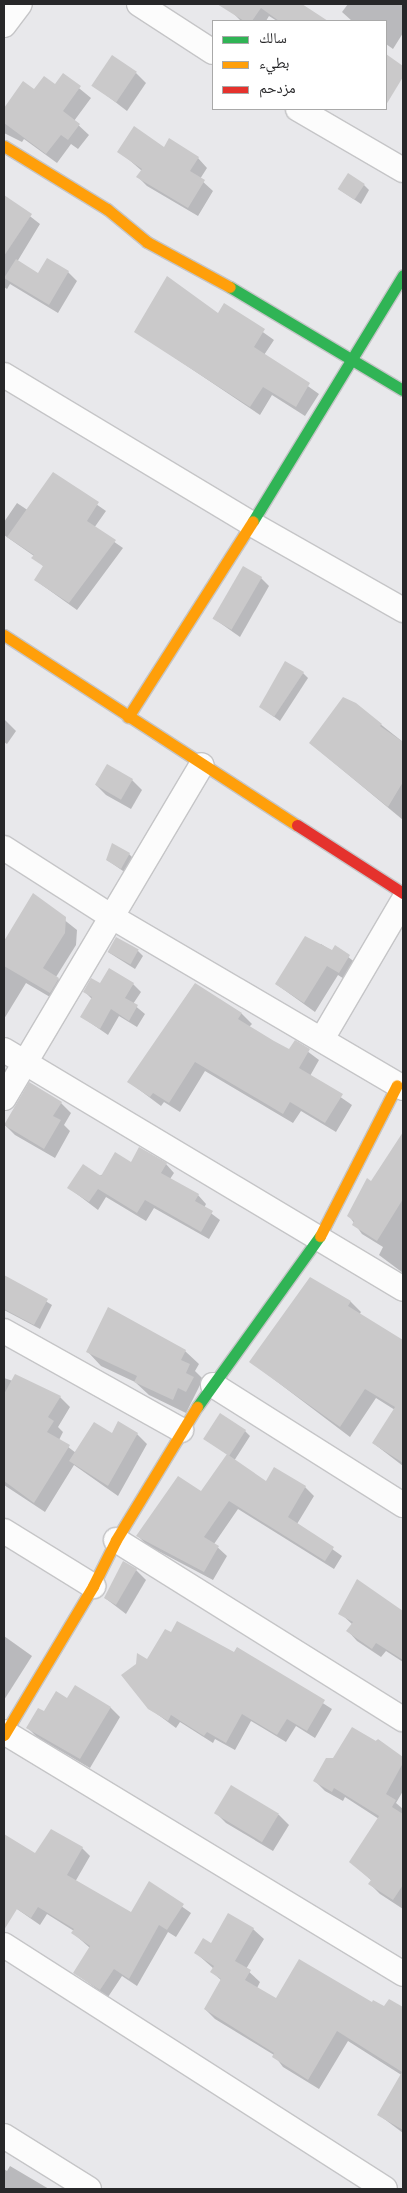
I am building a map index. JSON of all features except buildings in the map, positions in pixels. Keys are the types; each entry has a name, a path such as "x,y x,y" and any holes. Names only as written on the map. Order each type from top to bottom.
{"street":[{"path":"4,24 20,4"},
{"path":"139,4 212,51"},
{"path":"300,110 403,170"},
{"path":"4,146 108,208 146,242 182,258 403,390"},
{"path":"128,717 201,606 250,523 303,442 351,358 403,275"},
{"path":"4,375 250,523 403,610"},
{"path":"4,635 202,765 403,893"},
{"path":"4,1098 202,765"},
{"path":"4,848 112,917 400,1086 319,1237 181,1430 116,1540 94,1586 4,1733 403,1974"},
{"path":"322,1039 403,901"},
{"path":"4,1050 24,1064 319,1237 403,1289"},
{"path":"4,1331 181,1430"},
{"path":"214,1385 403,1505"},
{"path":"4,1530 94,1586"},
{"path":"116,1540 403,1719"},
{"path":"4,1945 385,2189"},
{"path":"4,2136 88,2189"}],"traffic: fast":[{"path":"253,521 403,275"},
{"path":"230,287 403,390"},
{"path":"197,1407 320,1236"}],"traffic: slow":[{"path":"4,146 107,209 147,242 230,287"},
{"path":"128,717 253,521"},
{"path":"4,635 297,825"},
{"path":"320,1236 397,1085"},
{"path":"4,1735 93,1586 116,1540 197,1407"}],"traffic: jam":[{"path":"297,825 403,893"}]}
